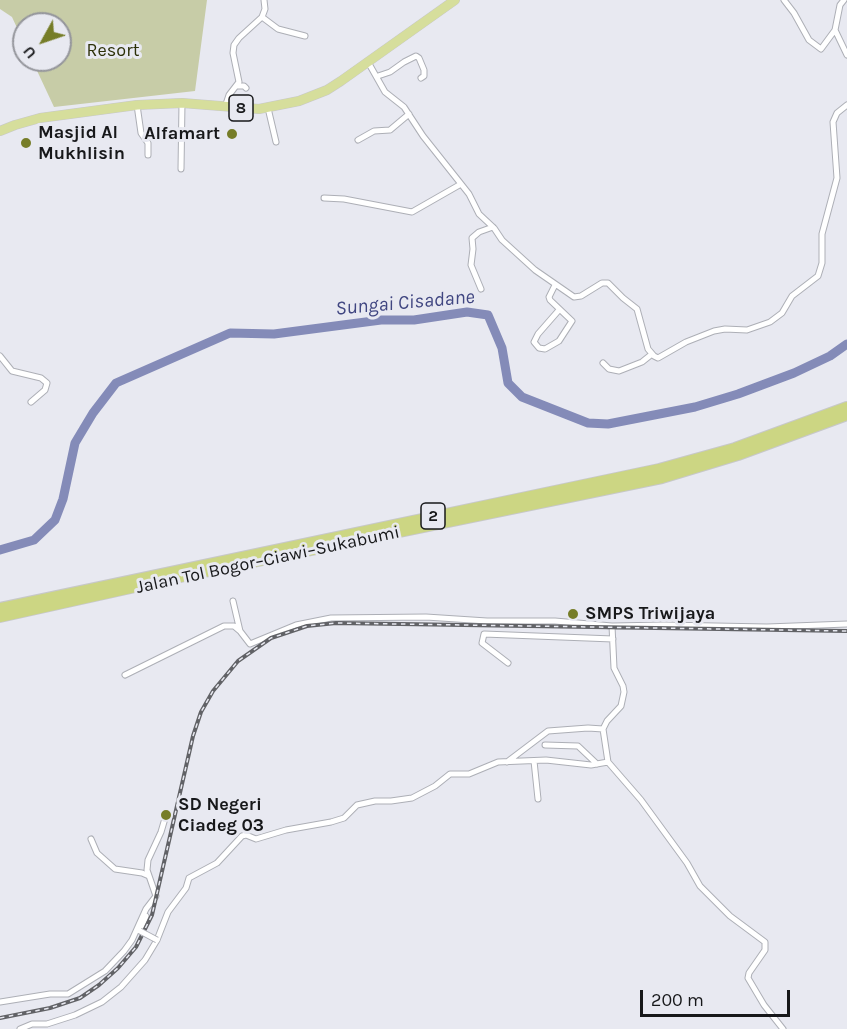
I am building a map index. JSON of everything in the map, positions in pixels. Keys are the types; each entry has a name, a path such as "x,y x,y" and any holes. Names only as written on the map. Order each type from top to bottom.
{"highway":[{"name":"8","path":"0,131 33,120 137,105 182,103 268,108 313,97 368,62 455,0"},
{"name":"Jalan Tol Bogor–Ciawi–Sukabumi","path":"0,617 13,610 659,470 735,448 847,407"},
{"name":"Jalan Tol Bogor–Ciawi–Sukabumi","path":"0,608 13,610 662,478 738,455 847,416"}],"street":[{"path":"225,107 229,95 239,80 233,53 234,45 238,38 262,17 265,9 264,0"},
{"path":"784,0 809,40 818,48 823,48 835,30 840,5 844,0"},
{"path":"262,17 278,29 305,36"},
{"path":"835,30 847,55"},
{"path":"378,76 390,72 416,56 424,70 424,76 421,78"},
{"path":"368,62 387,95 402,104 423,136 471,197 480,216 494,227 498,236 555,285 578,297 602,283 608,283 639,311 647,345 651,354 656,357 662,357 686,342 714,331 747,330 770,322 782,313 792,296 818,276 822,263 822,234 837,178 833,122 837,113 847,105"},
{"path":"236,86 246,88"},
{"path":"181,169 182,103"},
{"path":"137,105 141,133 148,143 148,155"},
{"path":"268,108 276,142"},
{"path":"358,140 374,131 390,130 409,114"},
{"path":"324,198 344,199 412,212 461,184"},
{"path":"481,289 471,265 472,238 478,232 494,227"},
{"path":"555,285 549,297 552,304 572,321 563,337 554,345 545,349 539,348 534,342 538,334 559,310"},
{"path":"603,363 609,369 619,371 642,362 651,354"},
{"path":"0,356 10,370 41,378 47,383 45,390 31,402"},
{"path":"233,601 240,631"},
{"path":"125,675 224,626 234,626 252,644 287,628 310,621 332,618 426,616 487,621 555,621 612,626 767,627 847,624"},
{"path":"612,626 614,668 623,686 624,696 621,706 603,729 608,762 641,800 687,863 700,886 730,916 765,942 765,950 748,978 783,1029"},
{"path":"508,663 482,643 484,634 613,639"},
{"path":"507,762 548,731 603,729"},
{"path":"545,745 578,746 597,764"},
{"path":"20,1029 32,1024 63,1020 102,1002 122,987 145,960 157,940 168,912 186,888 189,878 218,863 242,837 248,836 256,839 331,822 344,818 357,805 412,798 435,786 450,774 470,774 495,763 550,760 581,764 608,762"},
{"path":"534,761 538,799"},
{"path":"0,1002 50,994 68,994 105,971 124,951 132,940 140,919 156,896 156,890 147,870 148,860 166,815"},
{"path":"91,839 97,853 115,869 149,876"},
{"path":"151,903 140,931 157,940"}],"green space":[{"name":"Resort","path":"0,0 207,0 195,91 54,107 38,72 72,72 72,12 12,12 12,17 0,9"}],"waterway":[{"name":"Sungai Cisadane","path":"0,550 34,540 55,520 63,499 75,443 93,413 116,383 230,333 274,334 381,320 414,320 467,312 488,315 502,348 508,383 522,397 588,423 608,424 695,407 738,394 794,373 830,356 847,344"}],"railway":[{"path":"0,1018 50,1008 80,998 118,968 136,947 152,915 193,736 201,712 213,691 238,661 271,638 307,626 336,623 847,631"}],"place":[{"name":"Alfamart","path":"232,134"},
{"name":"Masjid Al Mukhlisin","path":"26,143"},
{"name":"SMPS Triwijaya","path":"573,614"},
{"name":"SD Negeri Ciadeg 03","path":"166,815"}]}
